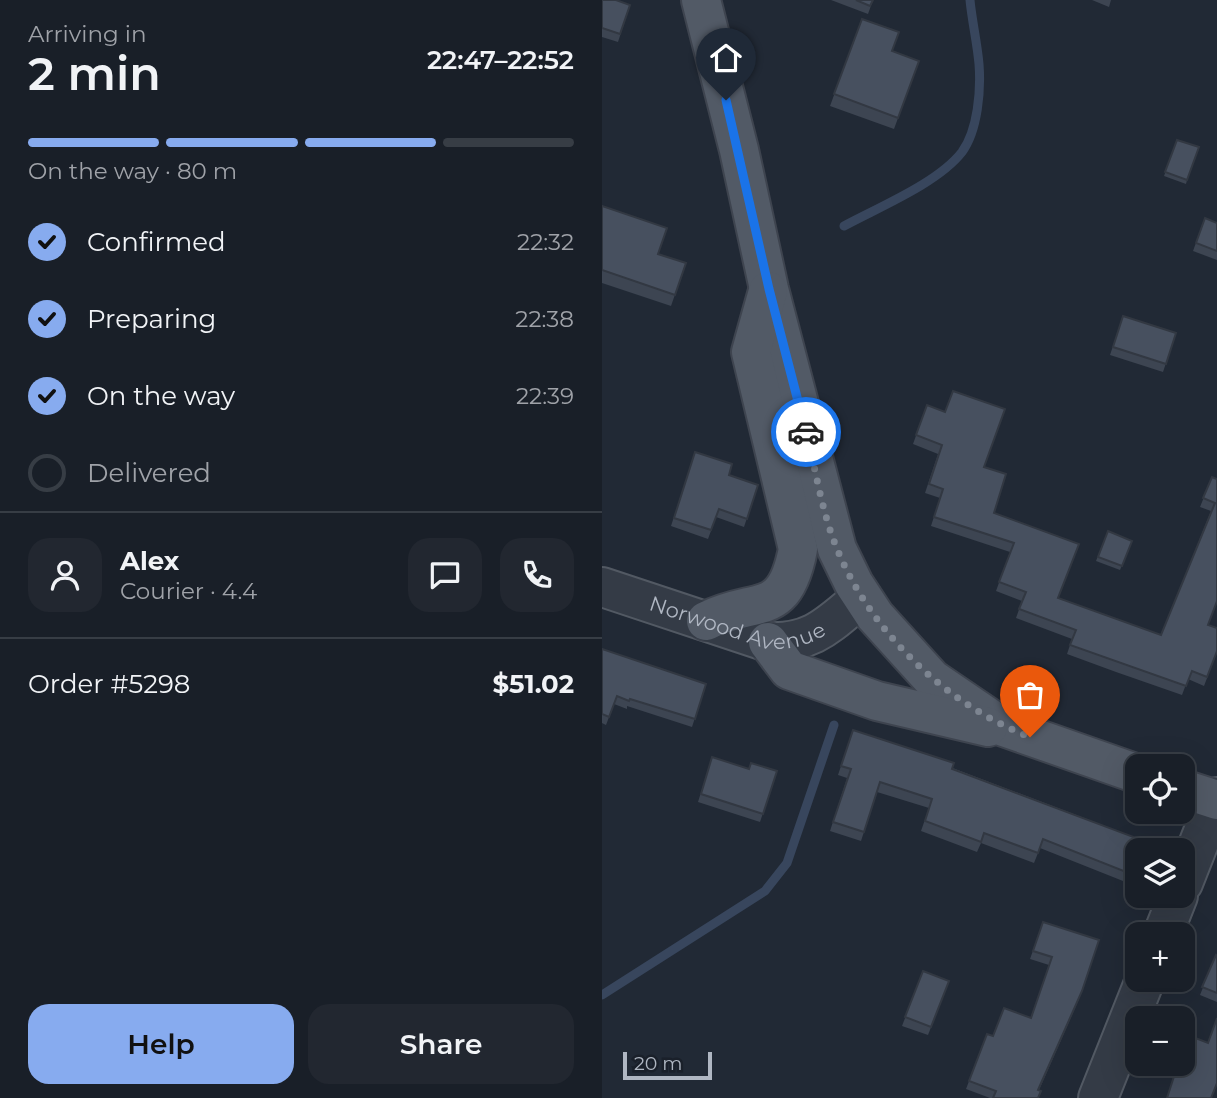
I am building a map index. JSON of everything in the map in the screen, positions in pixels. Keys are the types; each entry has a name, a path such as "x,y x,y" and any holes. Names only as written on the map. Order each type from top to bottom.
{"main road":[{"path":"701,0 739,150 769,289 837,549 862,597 875,616 932,679 1001,726 1125,770"},
{"path":"706,621 728,610 755,608 780,595 793,576 799,549 751,352 769,289"},
{"path":"768,642 789,670 877,701 1030,737"}],"street":[{"name":"Norwood Avenue","path":"602,587 768,642 805,639 823,630 862,597"},
{"path":"1195,841 1208,796"},
{"path":"1098,1098 1140,992"}],"building":[{"path":"602,0 616,0 630,5 620,34 602,28"},
{"path":"856,0 873,0 870,6"},
{"path":"862,19 899,32 892,51 919,61 898,118 834,94"},
{"path":"1177,140 1199,147 1187,180 1165,172"},
{"path":"602,206 667,228 658,254 686,263 675,295 602,270"},
{"path":"1205,218 1217,223 1217,251 1196,243"},
{"path":"1123,316 1176,333 1166,364 1113,347"},
{"path":"953,391 1005,409 984,467 1006,474 994,513 1079,544 1058,598 1161,635 1215,503 1203,498 1212,477 1217,479 1217,601 1208,625 1217,628 1217,651 1207,677 1192,671 1186,686 1070,645 1076,630 1019,609 1026,592 999,582 1014,543 934,517 943,489 929,484 942,445 916,435 927,405 945,412"},
{"path":"695,452 732,464 729,475 758,485 747,519 719,509 711,530 674,518"},
{"path":"1108,531 1132,541 1122,566 1098,557"},
{"path":"602,649 706,684 695,719 617,696 609,717 602,714"},
{"path":"853,730 954,763 952,769 1136,838 1125,838 1125,872 1043,839 1038,853 984,833 981,842 925,821 932,799 880,782 864,832 833,822 851,769 841,766"},
{"path":"712,757 749,769 751,763 777,771 763,814 701,794"},
{"path":"1043,922 1099,940 1082,991 1038,1090 1041,1091 1038,1098 993,1098 996,1091 969,1081 987,1034 993,1036 1004,1008 1031,1018 1052,957 1033,951"},
{"path":"1217,956 1217,993 1202,987"},
{"path":"923,971 949,981 931,1027 905,1017"},
{"path":"1217,1018 1217,1083 1211,1098 1167,1098 1174,1076 1195,1076 1195,1038 1208,1043"}],"waterway":[{"path":"844,226 923,184 962,152 975,121 980,74 970,0"},
{"path":"602,995 765,891 787,863 834,725"}],"way so far":[{"path":"806,432 837,549 875,616 932,679 1001,726 1030,737"}],"route":[{"path":"726,100 769,289 806,432"}]}
